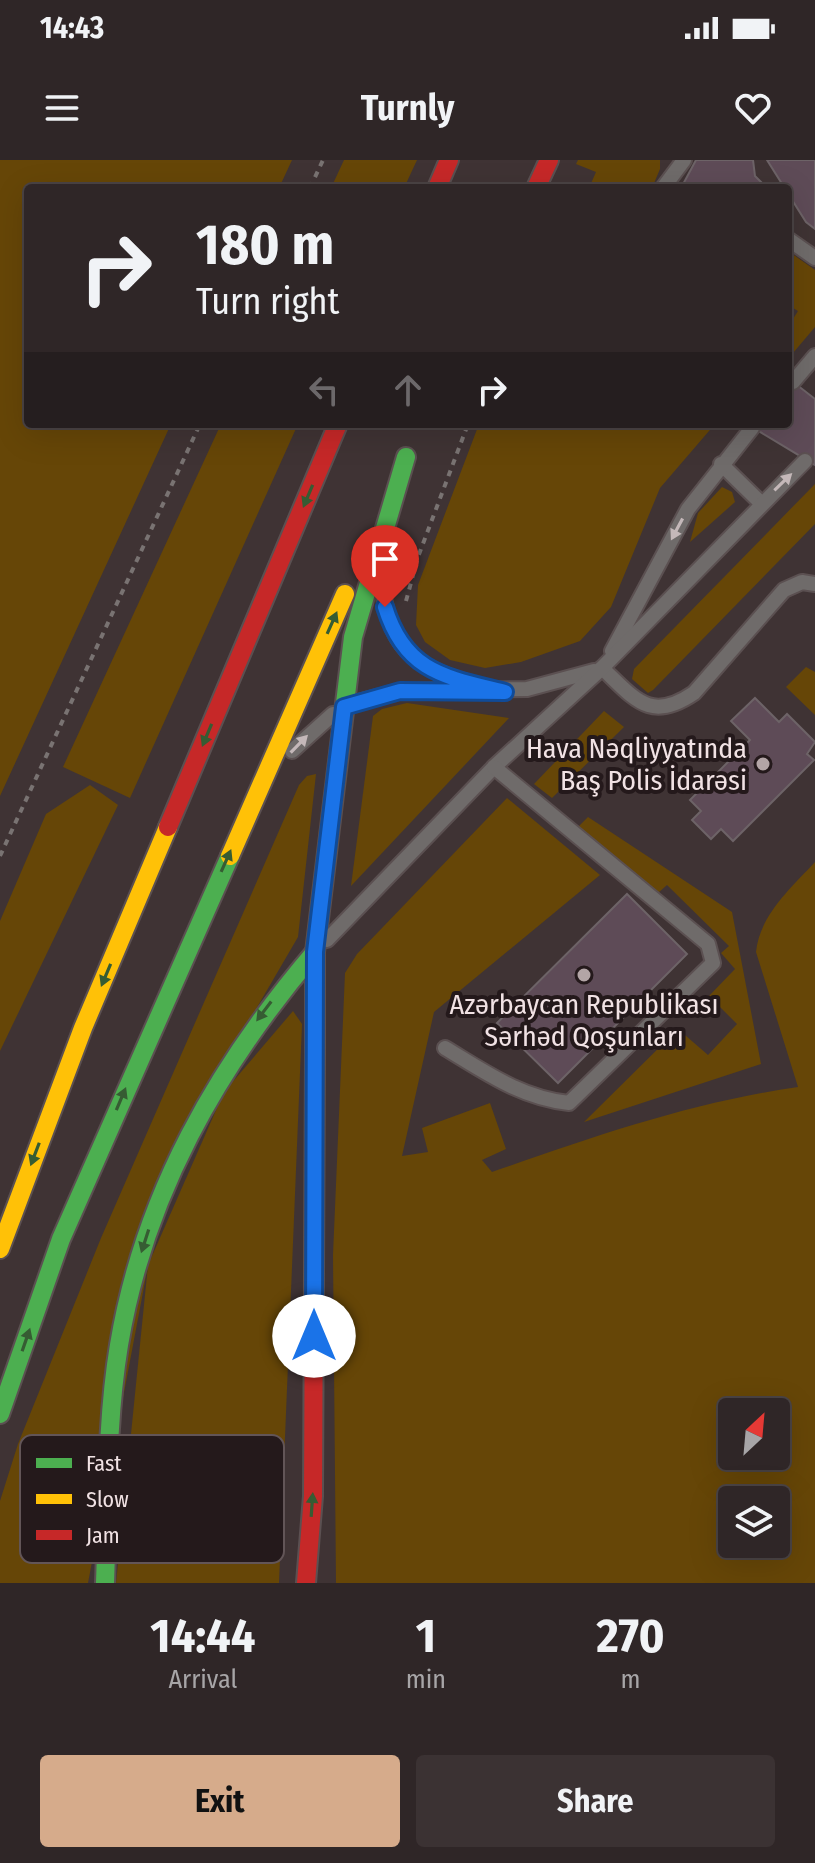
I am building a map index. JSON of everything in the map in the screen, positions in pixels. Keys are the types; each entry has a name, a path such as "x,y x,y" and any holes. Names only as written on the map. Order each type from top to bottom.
{"highway":[{"path":"439,184 449,160"},
{"path":"538,184 549,160"},
{"path":"0,1249 83,1028 336,428"},
{"path":"0,1414 61,1239 416,435"},
{"path":"306,1583 313,1496 315,952 353,637 406,457"},
{"path":"114,1435 119,1346 132,1281 176,1161 213,1089 250,1030 315,952"},
{"path":"23,1134 83,1028"},
{"path":"105,1583 106,1563"}],"lane":[{"path":"666,184 684,160"},
{"path":"792,242 815,258"},
{"path":"793,382 815,356"},
{"path":"251,806 289,755 344,707 400,691 505,692 551,684 602,668 688,509 752,428"},
{"path":"315,952 494,767 602,668 805,461"},
{"path":"721,464 761,503"},
{"path":"379,551 385,607 392,631 406,651 422,666 443,676 505,692"},
{"path":"602,668 645,706 656,709 678,704 694,693 784,590 802,582 815,584"},
{"path":"445,1048 516,1090 542,1100 569,1103 713,963 708,944 494,767"}],"path":[{"path":"312,184 323,160"},
{"path":"0,856 198,428"},
{"path":"403,609 418,557 466,428"}],"shaded area":[{"path":"0,160 292,160 281,184 24,184 24,428 169,428 0,796"},
{"path":"344,160 417,160 406,184 333,184"},
{"path":"578,160 660,160 660,169 654,184 591,184 596,172 576,164"},
{"path":"792,254 815,270 815,327 793,353 792,321 798,311 792,307"},
{"path":"219,428 296,428 130,798 63,767"},
{"path":"477,428 712,428 660,488 611,607 580,641 521,662 485,668 450,660 425,642 416,625 418,585"},
{"path":"815,484 815,524 648,693 632,679 634,669"},
{"path":"722,487 732,492 735,502 690,542 698,513"},
{"path":"806,667 815,672 815,715 786,687"},
{"path":"407,703 509,718 351,886 373,716 382,709"},
{"path":"604,711 624,727 552,798 534,784"},
{"path":"316,774 298,937 168,1160 116,1435 22,1435 101,1238 299,785 307,776"},
{"path":"90,785 118,805 0,1051 0,921 46,814"},
{"path":"507,798 600,875 434,1012 402,1156 428,1152 422,1128 490,1103 506,1149 482,1160 492,1172 681,1111 798,1087 756,952 763,926 770,914 815,862 815,1583 336,1583 333,1255 345,973 357,954"},
{"path":"588,817 732,912 761,1064 584,1122 678,1029 708,1055 737,1024 709,996 735,969 721,953 729,946 667,885 658,893 578,827"},
{"path":"293,1011 302,1024 284,1461 284,1435 131,1435 148,1265 224,1092"},
{"path":"20,1439 20,1563 92,1563 88,1583 0,1583 0,1501"},
{"path":"118,1563 280,1563 279,1583 116,1583"}],"building":[{"path":"696,160 753,160 755,176 763,184 683,184"},
{"path":"767,160 815,160 815,229 806,222 792,200 792,184 782,184"},
{"path":"792,381 815,399 815,465 754,428 792,428"},
{"path":"755,698 779,722 787,714 815,742 807,754 814,760 733,841 721,829 711,839 692,820 701,811 690,800 750,740 731,721"},
{"path":"627,894 687,954 558,1083 497,1023"}],"traffic: fast":[{"path":"315,1052 315,952 353,637 406,457"},
{"path":"0,1414 61,1239 230,856"},
{"path":"110,1435 119,1345 131,1290 146,1236 166,1185 217,1087 279,996 315,952"},
{"path":"105,1583 106,1563"}],"traffic: slow":[{"path":"230,856 345,594"},
{"path":"0,1249 83,1028 168,827"}],"traffic: jam":[{"path":"439,184 449,160"},
{"path":"538,184 549,160"},
{"path":"168,827 336,428"},
{"path":"306,1583 313,1496 315,1052"}],"place":[{"name":"Hava Nəqliyyatında Baş Polis İdarəsi","path":"763,764"},
{"name":"Azərbaycan Republikası Sərhəd Qoşunları","path":"584,975"}],"route":[{"path":"314,1336 315,952 344,707 373,696 400,691 505,692 443,676 422,666 392,631 385,607"}]}
